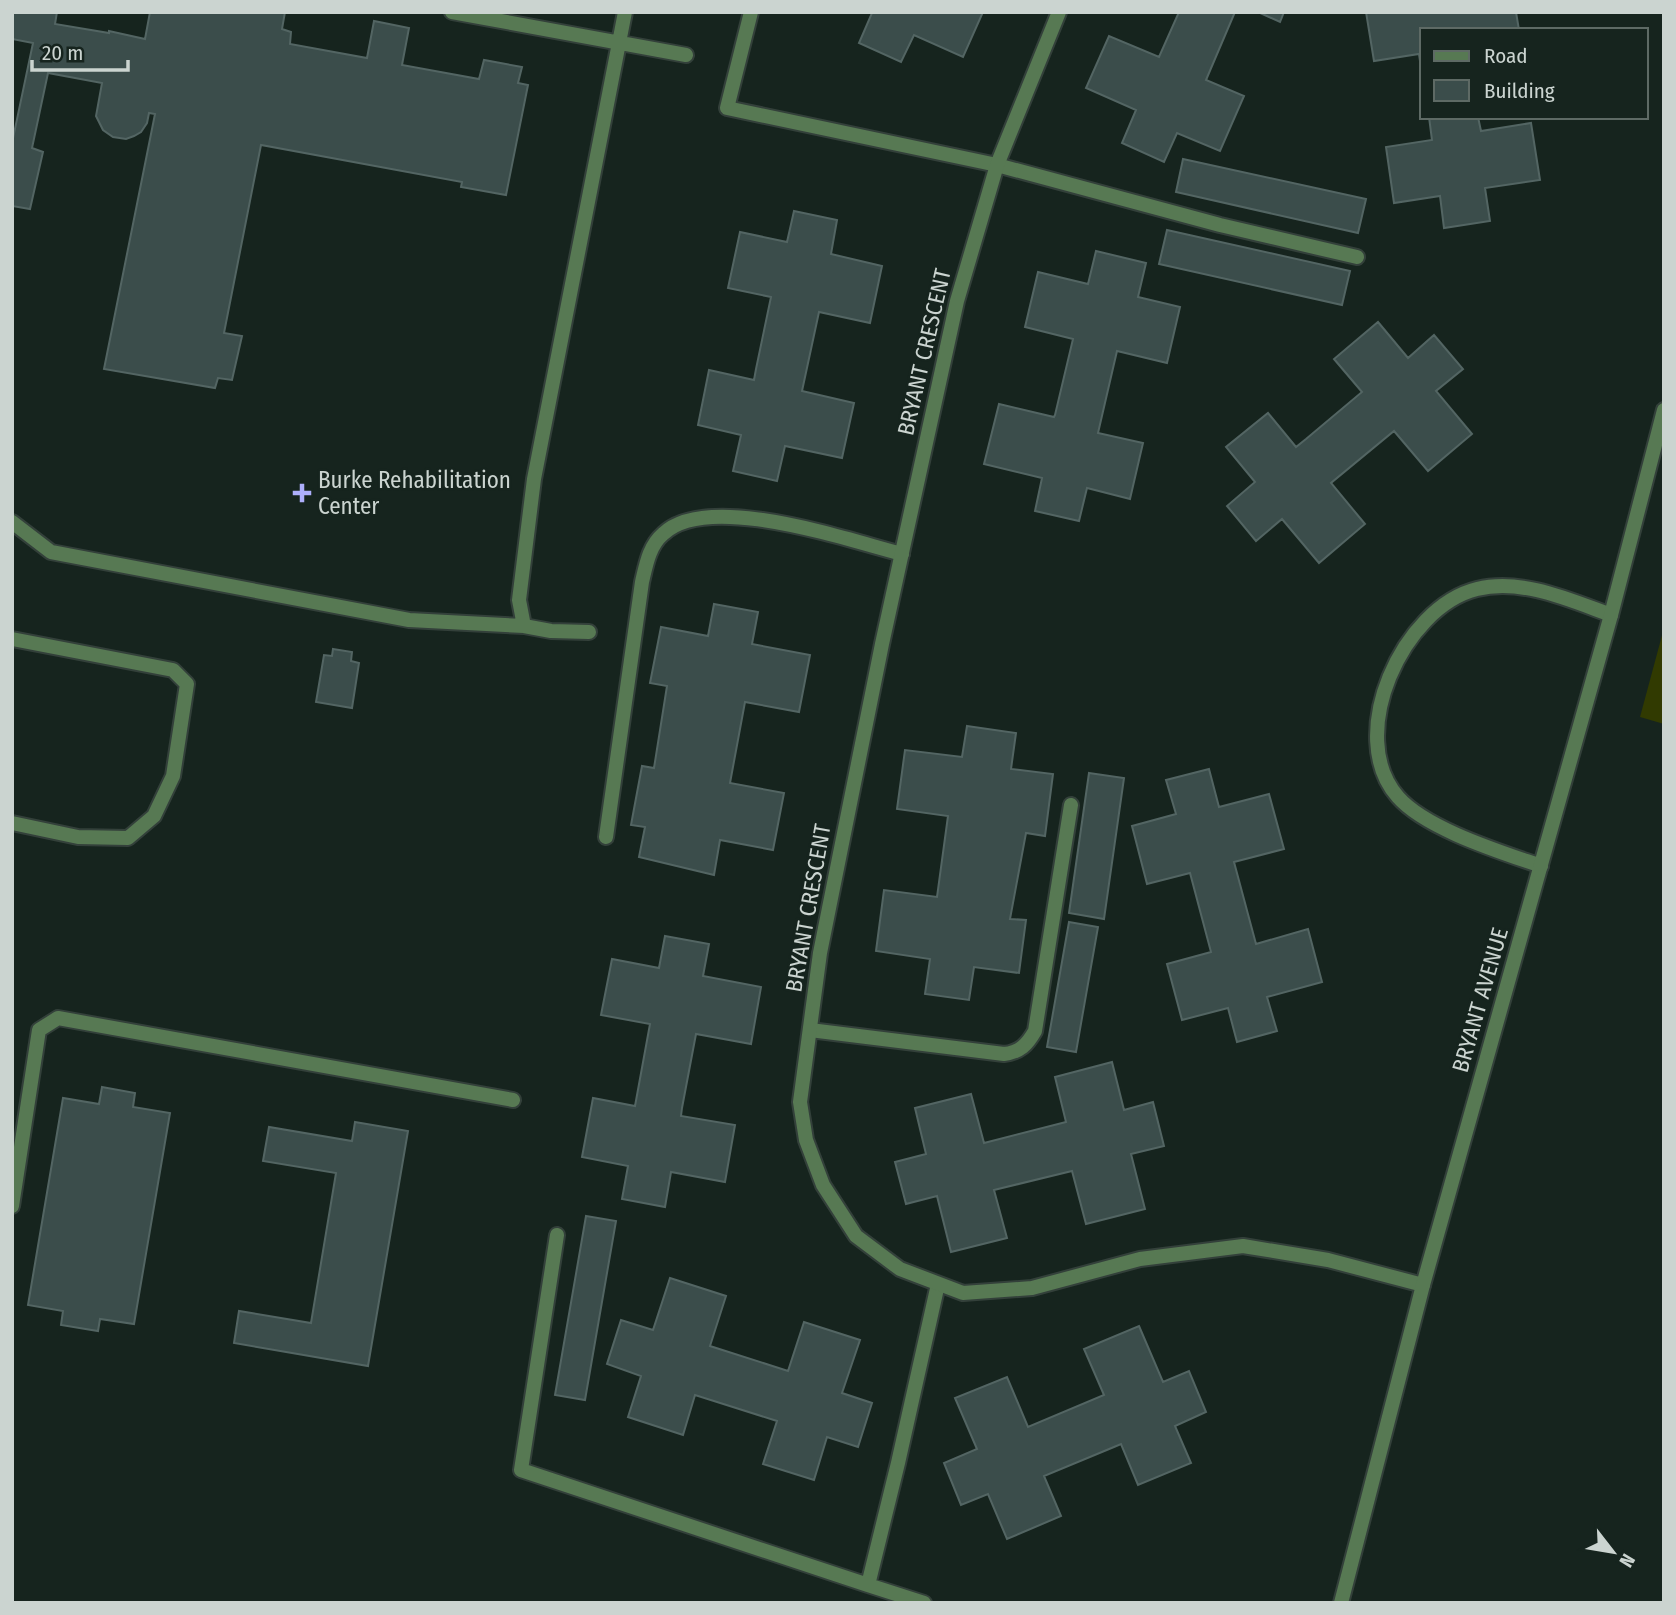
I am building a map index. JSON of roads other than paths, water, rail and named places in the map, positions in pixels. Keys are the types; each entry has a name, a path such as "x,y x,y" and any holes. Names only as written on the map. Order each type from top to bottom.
{"street":[{"path":"452,12 686,55"},
{"path":"524,626 519,600 534,479 625,12"},
{"path":"751,12 727,108 997,165 1220,225 1357,257"},
{"name":"BRYANT CRESCENT","path":"1059,12 997,165 957,301 820,953 800,1102 806,1140 823,1185 856,1236 900,1269 962,1293 1032,1288 1140,1259 1244,1247 1328,1260 1423,1285"},
{"name":"BRYANT AVENUE","path":"1340,1603 1423,1285 1611,615 1664,410"},
{"path":"607,837 642,582 651,548 664,532 687,520 716,515 742,517 804,529 902,554"},
{"path":"15,530 51,552 396,618 589,632"},
{"path":"1541,866 1479,844 1413,812 1396,795 1383,770 1378,743 1379,705 1405,645 1425,619 1448,601 1476,589 1508,585 1551,594 1611,615"},
{"path":"12,639 173,670 187,684 173,776 154,816 128,838 78,837 12,823"},
{"path":"810,1030 1004,1054 1016,1053 1027,1044 1035,1031 1071,805"},
{"path":"12,1206 39,1030 58,1018 513,1100"},
{"path":"558,1234 521,1470 925,1603"},
{"path":"868,1585 938,1284"}],"place":[{"name":"Burke Rehabilitation Center","path":"302,493"}]}
